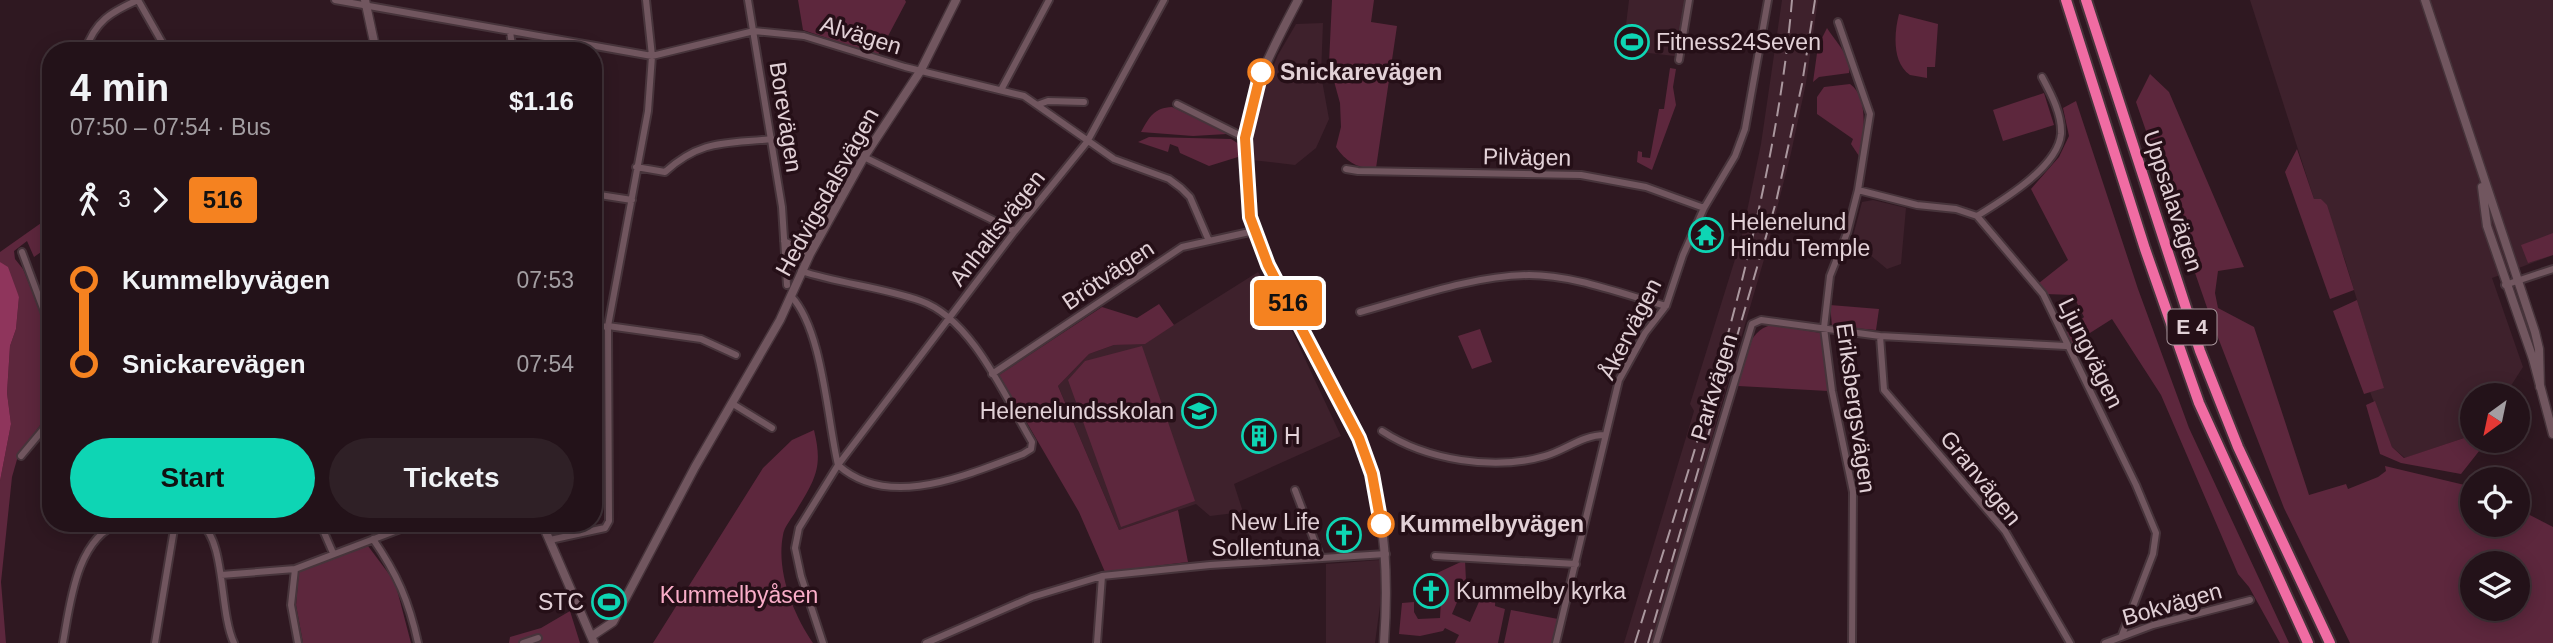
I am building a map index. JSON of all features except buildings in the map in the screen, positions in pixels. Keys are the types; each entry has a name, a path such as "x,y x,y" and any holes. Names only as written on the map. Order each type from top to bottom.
{"highway":[{"name":"Uppsalavägen","path":"2066,0 2195,391 2220,456 2308,643"},
{"name":"Uppsalavägen","path":"2086,0 2200,351 2248,468 2330,643"}],"street":[{"path":"88,42 94,27 118,9 138,0 162,42"},
{"name":"Alvägen","path":"335,0 365,2 569,42"},
{"path":"602,529 609,521 608,326 648,111 652,56 646,0"},
{"name":"Borevägen","path":"748,0 772,139 787,285"},
{"name":"Hedvigsdalsvägen","path":"593,640 613,622 695,467 792,296 810,254 864,157 920,70 956,0"},
{"path":"1001,90 1049,0"},
{"name":"Anhaltsvägen","path":"823,643 808,600 796,548 799,528 838,465 1015,231 1087,142 1164,0"},
{"path":"1298,0 1261,72 1245,138 1247,205 1254,231 1359,438 1372,474 1386,554 1384,643"},
{"path":"1679,60 1689,0"},
{"name":"Åkervägen","path":"1556,643 1619,380 1645,333 1666,306 1683,255 1704,208 1735,156 1745,129 1768,0"},
{"path":"2425,0 2539,349 2540,387"},
{"path":"365,2 374,42"},
{"name":"Eriksbergsvägen","path":"1838,22 1870,114 1858,190 1847,233 1830,276 1824,328 1832,391 1853,492 1852,643"},
{"name":"Alvägen","path":"602,48 652,56 754,31 804,36 920,70 1024,96 1037,105 1048,101 1084,102"},
{"path":"510,32 512,42"},
{"path":"1858,190 1917,205 1956,209 1977,216 2010,195 2054,153 2061,135 2059,116 2042,77"},
{"path":"1177,104 1245,138"},
{"path":"1037,105 1114,159 1169,179 1181,188 1190,197 1209,241"},
{"path":"636,167 666,172 682,157 703,146 772,139"},
{"path":"864,157 1015,231"},
{"name":"Pilvägen","path":"1346,169 1358,172 1581,175 1646,187 1704,208"},
{"path":"2480,174 2487,226 2505,285 2533,359 2553,434"},
{"path":"602,195 632,200"},
{"name":"Ljungvägen","path":"1977,216 2043,294 2136,485 2156,533 2153,554 2122,635"},
{"name":"Brötvägen","path":"992,374 1182,247 1254,231"},
{"path":"784,241 810,254"},
{"path":"22,252 42,306"},
{"path":"2505,285 2553,269"},
{"path":"792,296 799,304 819,364 838,465 847,473 872,482 915,486 978,471 1031,449 1032,442 992,374 961,327 951,318 924,302 801,271"},
{"path":"1360,312 1448,287 1498,277 1531,275 1563,279 1666,306"},
{"name":"Parkvägen","path":"1656,643 1747,332 1752,324 1761,320 1880,336 2066,346"},
{"path":"602,327 701,339 736,355"},
{"name":"Granvägen","path":"1880,336 1884,390 2005,531 2070,643"},
{"path":"733,404 772,428"},
{"path":"1382,430 1449,457 1513,463 1547,455 1591,435 1605,435"},
{"path":"21,456 42,431"},
{"path":"1295,490 1321,558"},
{"path":"63,643 76,575 105,532"},
{"path":"155,643 173,532"},
{"path":"206,532 216,546 226,627 234,643"},
{"path":"324,532 333,553"},
{"path":"221,575 295,569 393,532"},
{"path":"546,532 593,640"},
{"path":"550,540 587,532"},
{"path":"373,540 397,574 412,613 418,643"},
{"path":"926,643 1032,597 1102,576 1386,554"},
{"path":"1435,556 1576,564"},
{"path":"295,569 291,605 298,643"},
{"path":"1097,643 1102,576"},
{"name":"Bokvägen","path":"2105,643 2122,635 2250,600"},
{"path":"523,643 538,638"}],"shaded area":[{"path":"1629,0 1692,0 1683,57 1623,50"},
{"path":"1782,0 1818,0 1806,83 1791,153 1765,256 1652,643 1624,643 1694,411 1690,404 1741,240 1761,144"},
{"path":"2250,0 2553,0 2553,255 2492,278 2523,367 2513,383 2460,383 2460,439 2405,458 2392,447 2370,392 2383,387 2345,260 2321,199 2314,199"},
{"path":"1323,23 1321,75 1329,119 1316,148 1295,165 1252,160 1253,133 1262,93 1278,55 1296,24"},
{"path":"1873,200 1906,208 1901,264 1887,269 1852,240 1862,202"},
{"path":"0,262 8,267 19,297 16,329 10,346 7,393 11,424 0,481"},
{"name":"Helenelundsskolan","path":"1258,272 1277,299 1341,436 1234,484 1243,512 1210,516 1196,504 1119,530 1058,386 1089,354 1114,345 1145,343"},
{"path":"1380,560 1381,598 1375,643 1326,643 1326,564"}],"green space":[{"path":"798,0 906,2 878,55 803,30"},
{"path":"1332,0 1374,0 1371,22 1397,26 1376,168 1353,164 1336,147 1341,127 1340,103 1329,63"},
{"path":"1899,14 1938,24 1935,67 1927,67 1927,78 1910,75 1900,63 1896,47"},
{"path":"1827,28 1848,61 1849,73 1819,77 1813,82 1818,46"},
{"path":"1670,68 1676,69 1673,87 1676,105 1652,170 1637,162 1638,151 1642,152 1642,157 1650,158 1659,109 1664,109"},
{"path":"2150,74 2169,92 2244,267 2218,271 2215,293 2218,308 2254,327 2309,495 2346,484 2348,489 2378,477 2386,471 2385,466 2460,484 2460,537 2530,537 2530,515 2553,527 2553,643 2350,643 2284,508 2212,322 2136,102"},
{"path":"1850,84 1857,91 1863,113 1863,139 1857,173 1859,156 1851,144 1853,139 1817,114 1817,97 1824,87"},
{"path":"2044,93 2054,125 2003,141 1993,110"},
{"path":"2076,101 2138,289 2189,428 2289,643 2280,643 2249,587 2238,574 2161,395 2112,319 2071,345 2066,333 2084,317 2073,295 2045,294 2039,283 2068,260 2031,189 2059,157 2069,136 2063,108"},
{"path":"1172,107 1227,134 1193,136 1141,132 1153,114"},
{"path":"1149,137 1231,139 1239,144 1238,157 1209,166 1180,153 1178,147 1170,144 1168,152 1138,142"},
{"path":"2297,149 2314,199 2321,199 2327,205 2354,290 2330,299 2285,172"},
{"path":"42,222 42,251 34,257 27,241 14,251 15,259 23,269 42,316 42,423 18,456 12,477 1,582 6,643 0,643 0,481 11,424 7,393 10,346 16,329 19,297 0,262 0,252"},
{"path":"2553,233 2553,255 2528,263 2521,245"},
{"path":"2357,300 2384,388 2364,394 2333,311"},
{"path":"1159,304 1174,325 1145,344 1114,345 1089,354 1058,386 1119,530 1178,510 1188,562 1105,572 1079,512 999,375 1102,307 1137,318"},
{"path":"1830,305 1879,309 1876,330 1832,326"},
{"path":"1772,325 1821,333 1828,391 1738,386 1751,340 1763,328"},
{"path":"1480,329 1492,362 1472,369 1458,336"},
{"path":"1142,346 1195,501 1121,527 1068,380 1085,361"},
{"path":"2375,401 2392,447 2404,458 2460,439 2460,453 2478,453 2467,467 2460,467 2460,474 2401,463 2380,454 2366,405"},
{"name":"Kummelbyåsen","path":"814,430 818,454 816,472 809,490 785,529 781,549 788,592 813,643 653,643 763,468 792,440"},
{"path":"368,546 395,582 411,643 303,643 296,605 299,572"},
{"path":"1465,560 1466,581 1452,614 1470,622 1486,586 1496,586 1495,606 1505,609 1498,643 1455,643 1459,635 1445,628 1443,631 1420,636 1399,634 1402,603 1414,602 1414,612 1418,619 1440,618 1442,582 1436,582 1435,574"},
{"path":"1511,610 1558,619 1552,643 1504,643"},
{"path":"570,611 580,643 509,643 510,637 541,628"}],"railway":[{"path":"1635,643 1708,406 1751,243 1783,80 1792,0"},
{"path":"1648,643 1776,202 1802,84 1815,0"}],"bus line":[{"name":"516","path":"1261,72 1245,138 1246,191 1250,217 1268,265 1359,438 1372,474 1381,524"}],"place":[{"name":"Fitness24Seven","path":"1632,42"},
{"name":"Snickarevägen","path":"1261,72"},
{"name":"Helenelund Hindu Temple","path":"1706,235"},
{"name":"Helenelundsskolan","path":"1199,411"},
{"name":"H","path":"1259,436"},
{"name":"Kummelbyvägen","path":"1381,524"},
{"name":"New Life Sollentuna","path":"1344,535"},
{"name":"Kummelby kyrka","path":"1431,591"},
{"name":"STC","path":"609,602"}]}
